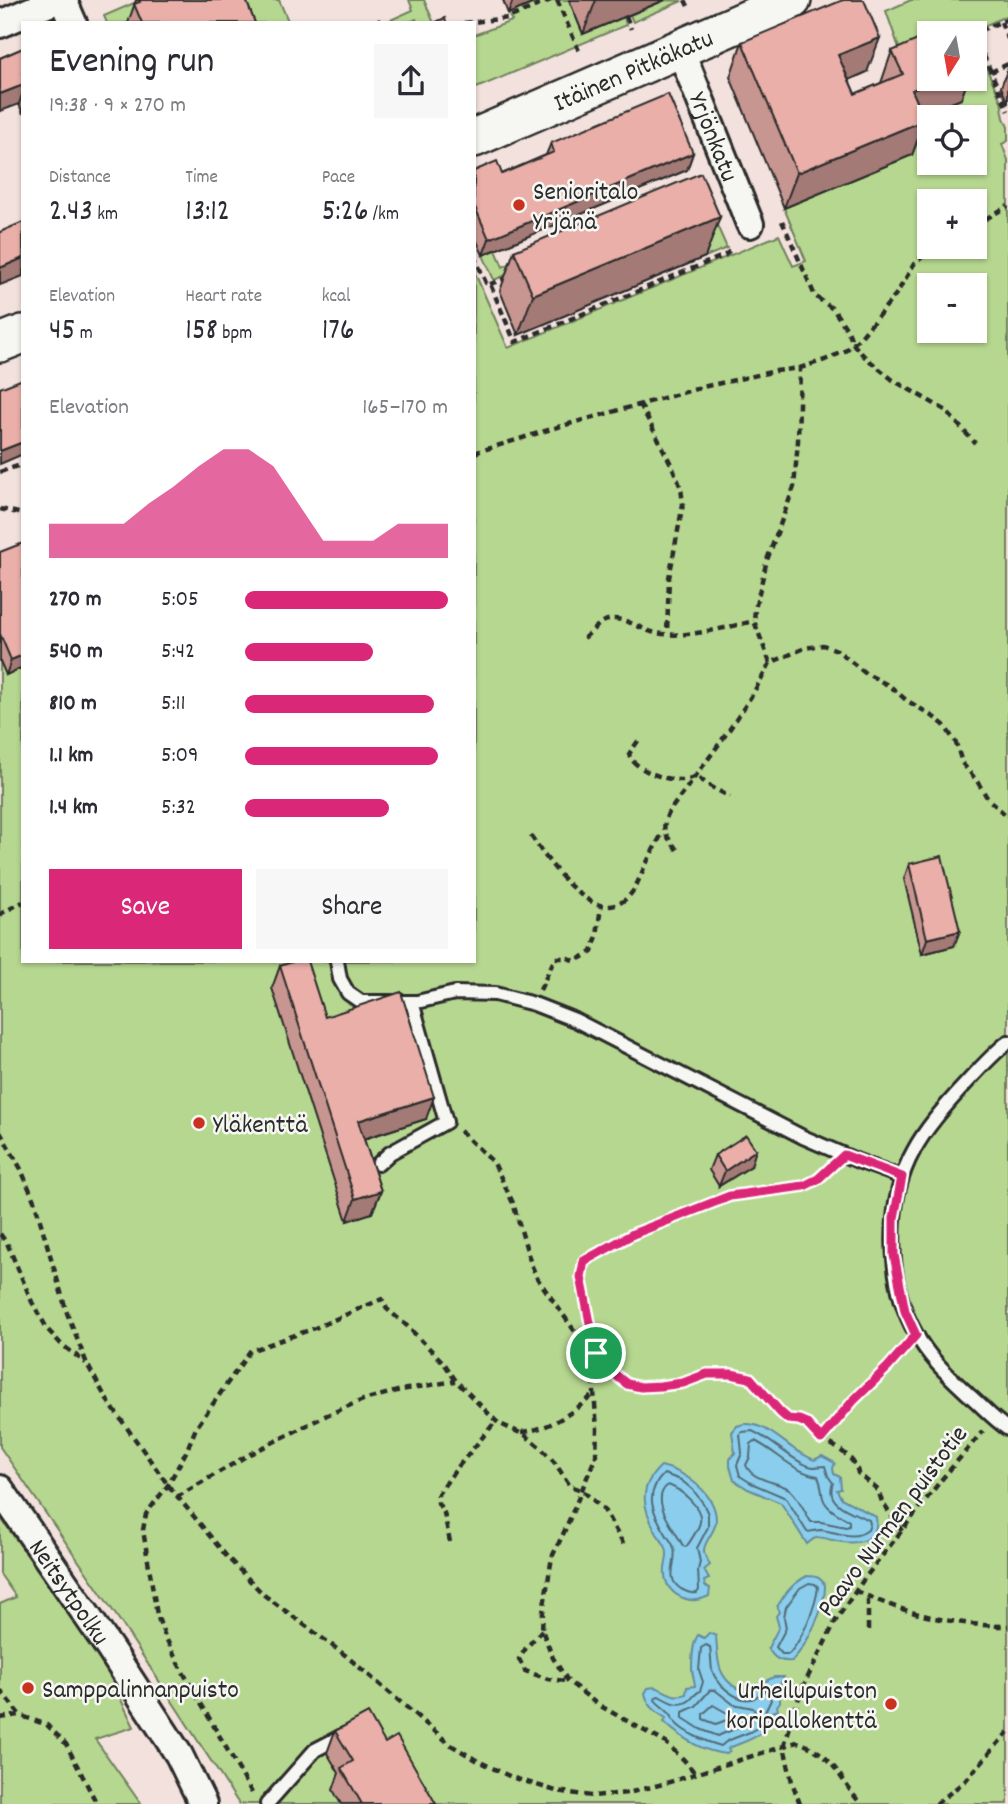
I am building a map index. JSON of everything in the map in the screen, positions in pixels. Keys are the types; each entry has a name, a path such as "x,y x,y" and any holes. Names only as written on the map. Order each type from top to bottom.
{"main road":[{"name":"Itäinen Pitkäkatu","path":"476,137 792,0"},
{"path":"0,344 21,335"}],"street":[{"path":"0,24 56,0"},
{"path":"63,0 72,21"},
{"name":"Yrjönkatu","path":"680,48 750,224"},
{"name":"Neitsytpolku","path":"0,1489 179,1755 203,1804"}],"lane":[{"path":"337,963 340,979 348,993 361,1002 412,1002 455,993 495,994 534,1004 575,1020 745,1108 844,1155 902,1177"},
{"path":"378,1164 390,1153 446,1122 412,1002"},
{"path":"1008,1042 939,1114 914,1150 902,1177 894,1218 894,1255 905,1311 916,1335 935,1363 993,1419 1008,1429"},
{"path":"267,1804 315,1751 344,1734"}],"path":[{"path":"476,22 508,18 551,0"},
{"path":"557,0 579,51"},
{"path":"626,16 631,29"},
{"path":"378,21 383,19"},
{"path":"1008,19 976,32 975,36 1008,111"},
{"path":"1001,22 1008,39"},
{"path":"991,72 1008,64"},
{"path":"987,218 1008,206"},
{"path":"782,221 815,296 833,310 848,331 853,344 893,380 945,410 975,443"},
{"path":"476,260 486,283 490,284 514,342 713,260 731,250"},
{"path":"476,452 707,386 800,368 825,360 845,351 860,338 897,293 920,259"},
{"path":"490,284 511,276"},
{"path":"770,663 754,621 755,609 767,560 794,487 799,441 800,368"},
{"path":"640,404 672,466 681,488 683,505 669,578 667,634"},
{"path":"0,472 21,465"},
{"path":"0,509 21,514"},
{"path":"584,638 605,621 617,620 652,632 680,635 754,621"},
{"path":"531,836 569,884 589,902 601,906 617,904 632,892 663,832 668,813 733,724 770,663 805,648 823,645 837,650 865,673 890,686 944,725 956,743 962,764 988,799 1008,817"},
{"path":"638,741 629,754 631,761 638,767 678,780 697,776 730,797"},
{"path":"663,832 677,850"},
{"path":"0,916 21,903"},
{"path":"534,1004 555,957 575,961 592,952 601,906"},
{"path":"0,910 13,907"},
{"path":"446,1122 464,1133 494,1163 513,1203 537,1278 594,1354 613,1373 627,1384 641,1387 683,1383 707,1374 731,1374 750,1378 788,1419 806,1423 821,1439 834,1445 848,1457 857,1467 858,1473 878,1490 882,1502 902,1531"},
{"path":"0,1132 21,1169 34,1203 67,1313 86,1364 107,1400 168,1485 228,1558 264,1595 345,1655 451,1745 511,1777 556,1791 592,1796 628,1793 663,1784 797,1742 810,1746 824,1756 861,1804"},
{"path":"695,1773 666,1743 597,1704 568,1681 553,1658 542,1630 552,1557 596,1456 594,1354 581,1277 584,1261 633,1234 730,1196 804,1186 818,1179 844,1155"},
{"path":"0,1234 7,1242 32,1302 48,1330 86,1364"},
{"path":"258,1804 163,1634 157,1615 143,1530 146,1514 168,1485 196,1428 250,1351 382,1300 387,1309 444,1363 456,1381 496,1421 541,1448 570,1486 582,1490 604,1510 625,1547"},
{"path":"821,1439 916,1335"},
{"path":"177,1497 248,1455 363,1400 401,1390 456,1381"},
{"path":"519,1433 543,1428 565,1417 594,1394"},
{"name":"Paavo Nurmen puistotie","path":"800,1804 784,1746 801,1691 836,1620 942,1479 993,1419"},
{"path":"450,1542 444,1513 438,1503 438,1494 496,1421"},
{"path":"856,1591 881,1603 954,1622 1008,1626"},
{"path":"868,1597 868,1630"},
{"path":"542,1630 519,1659 525,1671 548,1679 568,1681"},
{"path":"0,1690 19,1715"},
{"path":"0,1718 19,1715 47,1724 66,1744 97,1804"},
{"path":"936,1804 965,1781 1008,1732"}],"green space":[{"path":"141,0 130,21 106,21 104,16"},
{"path":"231,0 279,0 288,21 237,21"},
{"path":"409,0 424,0 433,21 388,21 413,10"},
{"path":"541,0 569,0 583,34 624,17 626,25 476,88 476,34 512,21 508,14"},
{"path":"665,0 682,1 633,22 630,15"},
{"path":"911,0 1008,0 1008,15 987,25 987,21 917,21 917,70 880,86 899,48 886,11"},
{"path":"987,69 1001,101 1008,127 1008,141 1002,144 1008,160 1008,1804 239,1804 120,1621 0,1447 0,661 6,674 21,668 21,963 476,963 476,276 508,348 779,235 793,266 806,261 784,208 912,155 900,124 917,110 917,175 987,175 987,105 922,105 939,91 987,91"},
{"path":"704,196 727,248 705,257 687,213"},
{"path":"496,250 503,267 520,259 523,268 494,280 483,255"},
{"path":"0,1517 102,1660 134,1727 95,1739 141,1804 0,1804 0,1604 16,1597 0,1574"}],"water":[{"path":"744,1424 764,1429 814,1460 822,1456 835,1463 834,1474 840,1477 841,1489 837,1490 841,1498 876,1517 874,1533 863,1541 840,1542 820,1537 807,1544 781,1503 734,1480 730,1466 730,1459 735,1453 732,1432 737,1426"},
{"path":"661,1466 689,1478 705,1492 715,1510 716,1524 704,1550 710,1565 704,1570 709,1579 704,1581 705,1586 710,1588 709,1596 703,1599 683,1598 670,1589 666,1580 667,1550 648,1516 645,1498 648,1482"},
{"path":"807,1576 818,1578 825,1585 822,1604 809,1636 798,1654 792,1661 781,1660 768,1648 779,1627 777,1607 790,1589"},
{"path":"709,1633 716,1636 718,1659 725,1678 737,1688 750,1692 755,1686 774,1677 784,1677 774,1692 780,1696 778,1710 772,1712 765,1728 751,1739 729,1748 727,1754 701,1747 678,1733 664,1722 666,1718 655,1711 645,1693 648,1688 655,1687 681,1695 686,1694 687,1687 695,1686 692,1669 695,1643 698,1635 704,1638"}],"building":[{"path":"139,0 246,0 254,21 141,21 134,4 140,2"},
{"path":"843,0 864,0 880,38 838,55 855,94 903,74 892,51 917,40 917,88 912,90 918,105 917,123 797,173 742,42"},
{"path":"21,49 21,86 0,94 0,58"},
{"path":"668,94 693,153 489,239 476,210 476,170 497,161 502,174 554,152 551,143"},
{"path":"701,173 720,217 533,295 514,251"},
{"path":"21,223 21,259 0,268 0,232"},
{"path":"21,380 21,443 0,451 0,388"},
{"path":"21,544 21,656 11,660 0,634 0,552"},
{"path":"942,856 960,931 927,939 909,864"},
{"path":"308,963 325,1017 401,992 434,1097 358,1121 381,1191 355,1199 280,966"},
{"path":"746,1135 756,1150 725,1171 715,1155"},
{"path":"368,1713 385,1743 397,1736 436,1804 362,1804 341,1768 353,1761 335,1731"}],"place":[{"name":"Senioritalo Yrjänä","path":"519,205"},
{"name":"Yläkenttä","path":"199,1123"},
{"name":"Samppalinnanpuisto","path":"28,1688"},
{"name":"Urheilupuiston koripallokenttä","path":"891,1704"}],"route":[{"path":"844,1155 902,1177 894,1218 894,1255 905,1311 916,1335 821,1439 806,1423 788,1419 750,1378 731,1374 707,1374 683,1383 641,1387 627,1384 613,1373 596,1353 581,1277 584,1261 633,1234 730,1196 804,1186 818,1179 844,1155"}]}
